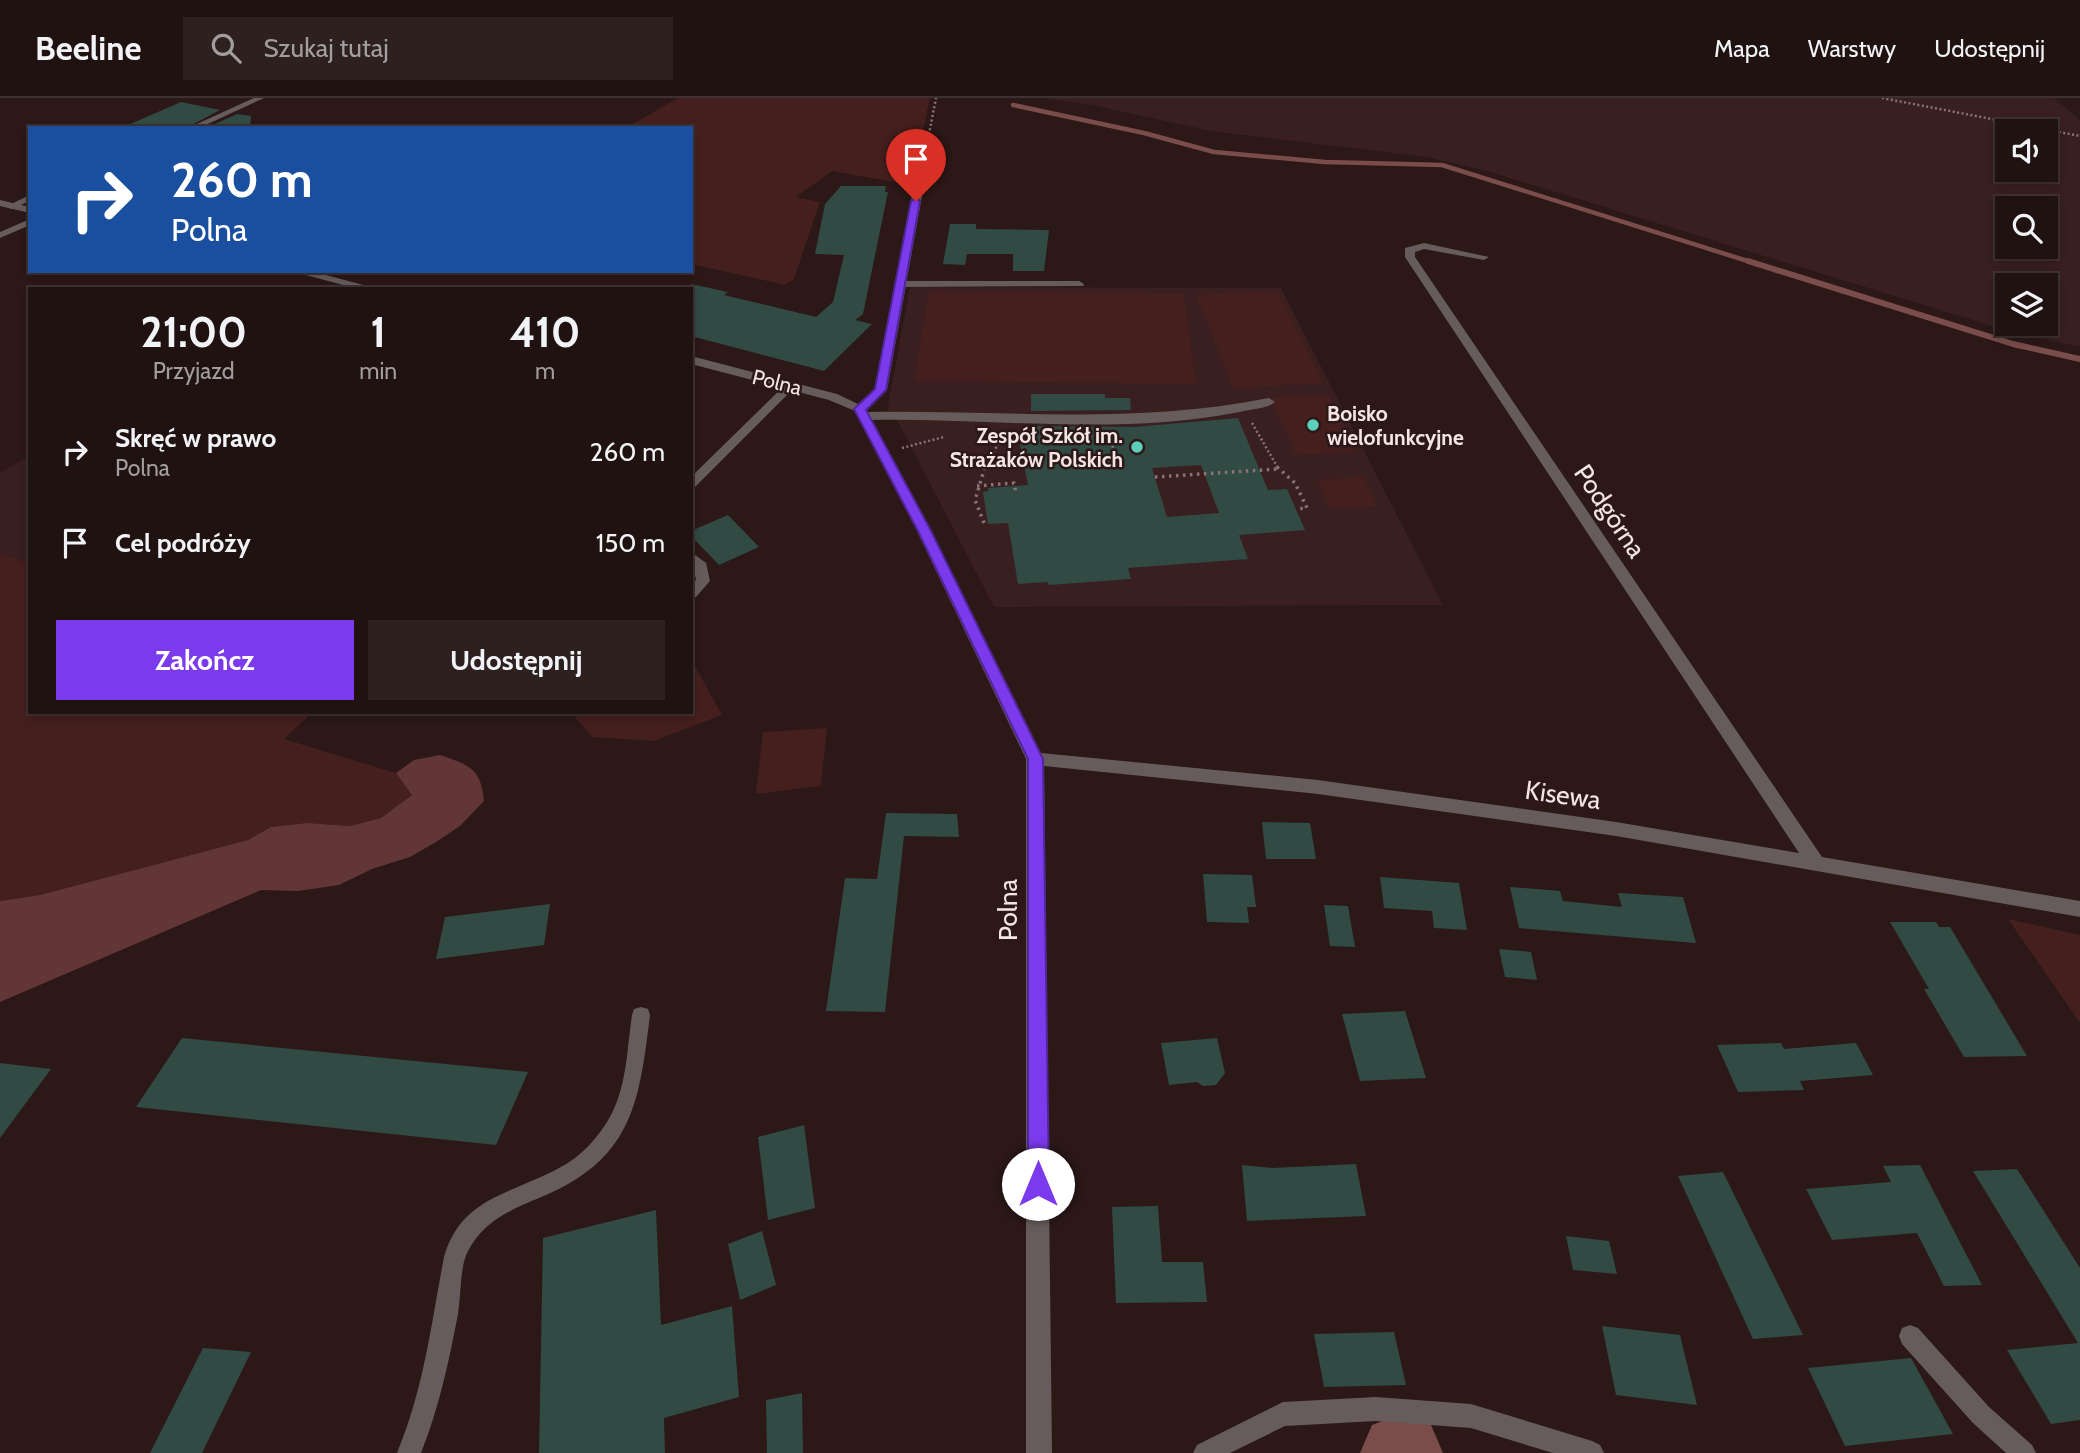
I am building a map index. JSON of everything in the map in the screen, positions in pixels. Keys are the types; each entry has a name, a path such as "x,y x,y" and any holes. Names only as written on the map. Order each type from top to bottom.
{"street":[{"path":"862,412 881,390 919,185"},
{"path":"6,205 28,210"},
{"name":"Podgórna","path":"1484,257 1424,246 1409,250 1410,257 1816,863"},
{"path":"303,273 351,287"},
{"name":"Polna","path":"693,361 833,397 862,412 924,531 1035,759 1039,1453"},
{"path":"862,412 1107,419 1229,412 1269,402"},
{"name":"Kisewa","path":"1035,759 1332,789 1616,829 2080,909"}],"lane":[{"path":"197,126 260,98"},
{"path":"6,205 28,199"},
{"path":"0,235 28,223"},
{"path":"899,284 1079,284"},
{"path":"693,482 791,386"},
{"path":"693,558 699,563 703,581 693,592"},
{"path":"409,1453 424,1420 434,1381 456,1250 473,1221 505,1199 566,1176 598,1151 619,1119 630,1088 641,1015"},
{"path":"1910,1336 1981,1415 2024,1453"},
{"path":"1205,1453 1283,1415 1376,1409 1471,1416 1592,1453"}],"path":[{"path":"919,185 936,98"},
{"path":"1882,98 2080,136"},
{"path":"1244,408 1278,469 1296,483 1307,508 1296,509"},
{"path":"984,523 975,510 977,486 1013,418"},
{"path":"897,449 947,436"},
{"path":"1154,477 1278,469"},
{"path":"977,486 1014,484 1016,493"}],"shaded area":[{"path":"678,98 930,98 911,185 832,171 796,197 820,202 794,279 785,285 693,264 693,126 629,126"},
{"path":"1041,98 2054,98 2080,120 2080,347 2029,336 2058,336 2058,273 1995,273 1995,327 1487,171 1426,157 1211,131 1092,105"},
{"name":"Zespół Szkół im. Strażaków Polskich","path":"910,287 1281,288 1443,605 994,607 896,418 896,411 887,411"},
{"path":"929,291 1184,294 1196,384 914,381"},
{"path":"1278,291 1324,383 1233,388 1196,295"},
{"name":"Boisko wielofunkcyjne","path":"1328,395 1355,452 1296,455 1271,398"},
{"path":"28,456 28,563 0,553 0,473"},
{"path":"1363,477 1377,506 1330,509 1317,480"},
{"path":"0,553 28,563 28,714 311,714 284,739 396,773 412,795 381,818 350,826 307,823 271,827 248,840 40,895 0,901"},
{"path":"693,663 722,715 654,741 592,737 573,714 693,714"},
{"path":"827,728 821,786 756,794 763,732"},
{"path":"440,755 472,769 480,781 484,801 460,826 410,857 372,869 339,885 298,891 261,890 0,1002 0,901 40,895 248,840 271,827 307,823 350,826 381,818 412,795 396,773 414,760"},
{"path":"2008,919 2080,935 2080,1023"}],"building":[{"path":"181,102 220,110 190,126 126,126"},
{"path":"237,114 251,116 250,126 210,126"},
{"path":"841,186 886,186 885,192 888,192 863,314 855,320 872,324 824,371 693,337 691,284 728,292 724,295 816,317 833,302 844,255 815,254 825,204"},
{"path":"950,224 976,224 976,229 1049,230 1044,271 1013,271 1013,254 967,254 965,265 943,264"},
{"path":"1031,394 1105,394 1105,398 1130,398 1131,410 1031,411"},
{"name":"Zespół Szkół im. Strażaków Polskich","path":"1238,418 1268,490 1287,489 1305,530 1239,535 1248,559 1128,568 1131,579 1049,585 1048,582 1018,584 1008,523 988,524 983,492 988,491 988,488 1028,485 1018,434 1030,433 1030,426 1134,427","holes":["1201,465 1219,513 1167,517 1152,468"]},
{"path":"728,515 759,547 719,565 693,538 693,530"},
{"path":"886,813 957,814 959,837 904,836 885,1012 826,1011 845,878 877,879"},
{"path":"1262,822 1310,823 1316,859 1266,859"},
{"path":"1203,874 1252,875 1256,907 1247,907 1249,923 1207,922"},
{"path":"1380,877 1459,883 1467,930 1434,928 1432,911 1384,908"},
{"path":"1510,887 1560,891 1563,901 1622,907 1618,893 1683,897 1696,943 1519,928"},
{"path":"550,904 544,945 436,959 445,917"},
{"path":"1324,905 1348,906 1355,947 1330,946"},
{"path":"1890,922 1936,922 1939,927 1950,927 2027,1056 1964,1057 1924,989 1929,989"},
{"path":"1499,949 1531,952 1537,980 1505,977"},
{"path":"1405,1011 1426,1078 1360,1081 1342,1014"},
{"path":"182,1038 528,1072 496,1145 136,1107"},
{"path":"1217,1038 1225,1073 1216,1085 1203,1086 1197,1082 1169,1085 1161,1043"},
{"path":"1781,1043 1784,1049 1856,1043 1873,1075 1800,1081 1804,1090 1738,1092 1717,1045"},
{"path":"0,1063 51,1069 0,1138"},
{"path":"804,1125 815,1208 768,1220 758,1137"},
{"path":"1356,1164 1366,1216 1247,1221 1242,1165 1272,1168"},
{"path":"1920,1165 1982,1285 1944,1286 1917,1233 1832,1240 1806,1189 1891,1182 1883,1166"},
{"path":"2017,1169 2080,1268 2080,1420 2051,1424 2007,1350 2078,1343 1973,1171"},
{"path":"1723,1172 1803,1335 1753,1339 1678,1176"},
{"path":"1158,1206 1162,1262 1203,1262 1207,1302 1116,1303 1112,1207"},
{"path":"656,1210 661,1325 732,1306 739,1397 664,1418 665,1453 539,1453 543,1238"},
{"path":"762,1231 776,1285 740,1300 728,1244"},
{"path":"1566,1236 1609,1241 1617,1274 1573,1270"},
{"path":"1602,1326 1680,1335 1697,1405 1616,1395"},
{"path":"1394,1332 1406,1385 1324,1387 1314,1334"},
{"path":"203,1348 251,1352 202,1453 150,1453"},
{"path":"1911,1358 1953,1434 1845,1446 1808,1368"},
{"path":"802,1393 803,1453 767,1453 766,1400"}],"waterway":[{"path":"1013,105 1144,133 1214,152 1325,162 1442,165 1754,263"},
{"path":"1748,261 2013,344 2080,359"}],"place":[{"name":"Boisko wielofunkcyjne","path":"1313,425"},
{"name":"Zespół Szkół im. Strażaków Polskich","path":"1137,447"}],"route":[{"path":"916,201 902,263 881,390 860,409 924,531 1035,759 1038,1184"}]}
